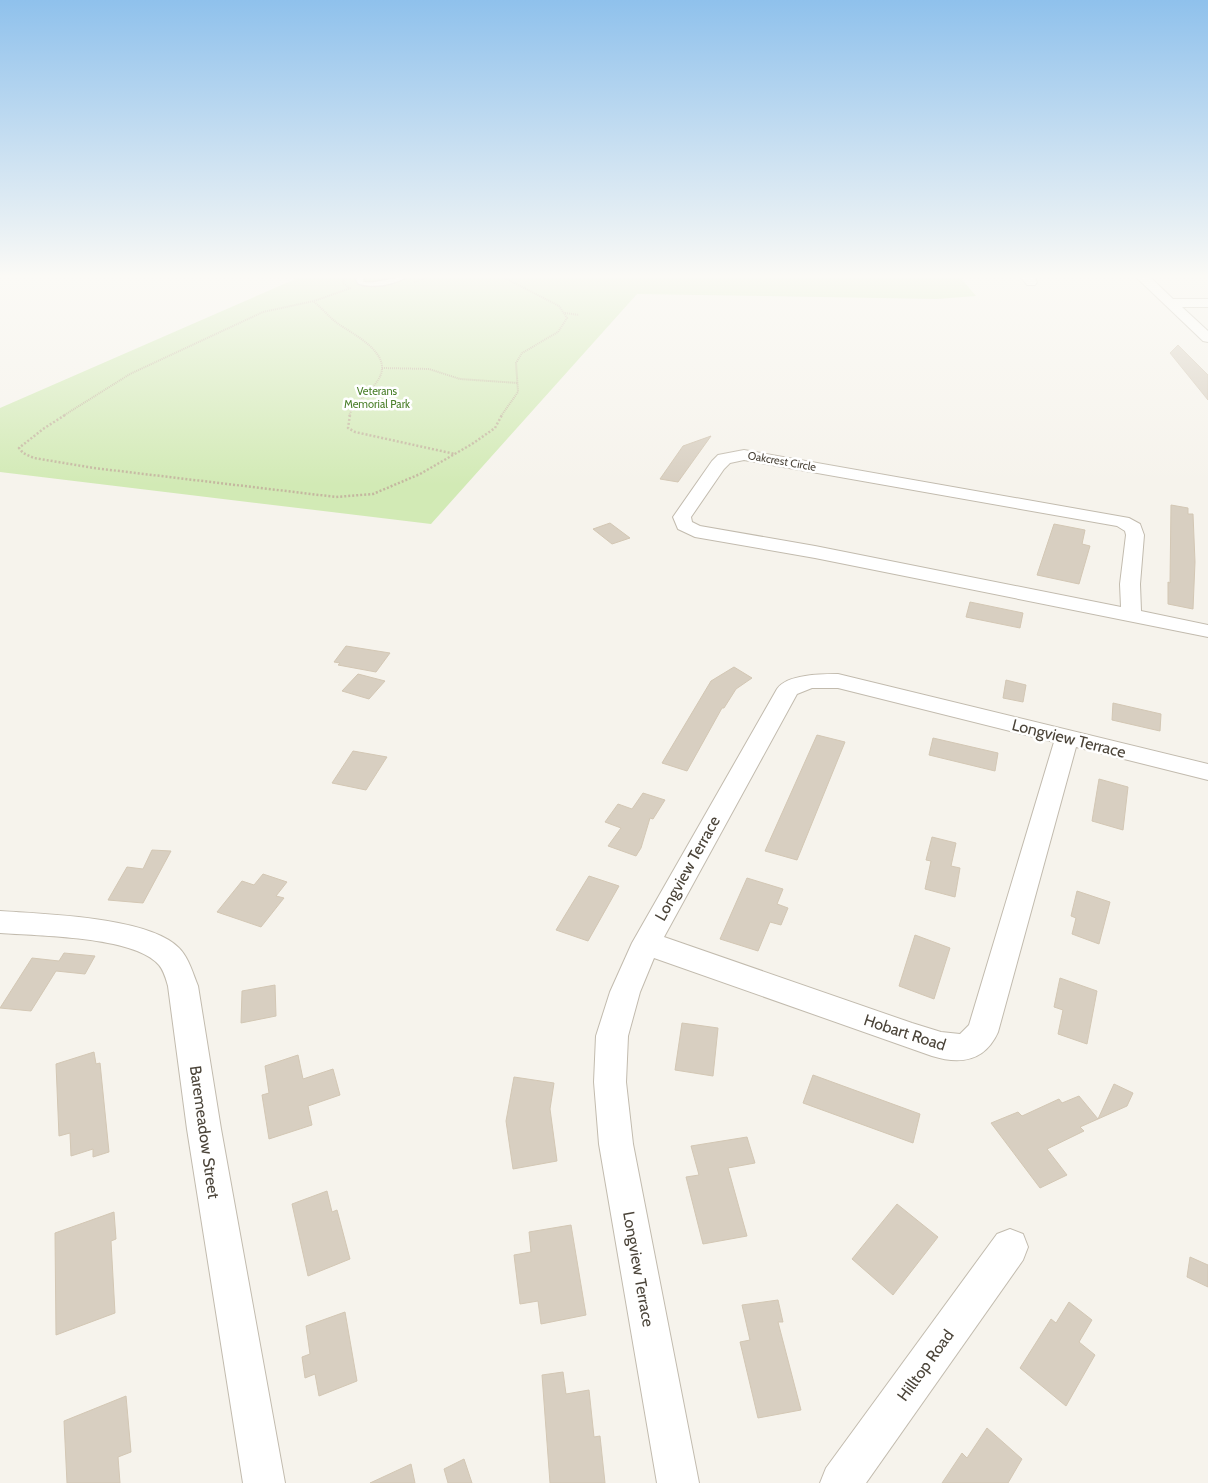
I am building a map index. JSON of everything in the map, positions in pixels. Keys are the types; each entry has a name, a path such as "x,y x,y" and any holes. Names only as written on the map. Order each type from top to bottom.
{"street":[{"name":"Oakcrest Circle","path":"1131,615 1130,584 1135,535 1133,528 1123,522 744,455 724,459 682,517 684,525 695,531 815,552 1208,631"},
{"name":"Longview Terrace","path":"678,1483 616,1144 610,1082 612,1036 625,992 646,943 788,690 802,682 820,680 838,682 1208,772"},
{"name":"Hobart Road","path":"646,943 912,1036 964,1049 975,1043 982,1032 1067,737"},
{"name":"Baremeadow Street","path":"0,922 87,929 131,938 154,946 167,954 176,966 185,995 204,1130 264,1483"},
{"name":"Hilltop Road","path":"841,1483 1010,1247"}],"path":[{"path":"190,346 130,374 43,428 20,448 22,453 34,458 94,468 336,497 373,494 420,474 495,428 505,409 518,392 517,362 526,350 532,346"},
{"path":"371,346 381,359 382,368 374,386 352,407 348,418 348,428 355,432 455,454"},
{"path":"382,368 421,368 483,382 518,383"}],"green space":[{"name":"Veterans Memorial Park","path":"142,346 590,346 431,524 0,472 0,408"}],"building":[{"path":"1179,346 1208,375 1208,400 1170,353"},
{"path":"711,436 678,482 660,479 683,446"},
{"path":"1171,505 1188,508 1188,514 1193,514 1195,562 1193,609 1168,604"},
{"path":"610,523 630,538 612,544 593,529"},
{"path":"1054,524 1085,530 1082,544 1090,546 1079,584 1037,575"},
{"path":"970,602 1023,613 1020,628 966,617"},
{"path":"346,646 390,653 376,672 338,665 340,663 334,662"},
{"path":"734,667 752,678 736,689 724,708 722,708 687,771 662,763 711,681"},
{"path":"358,674 385,681 369,699 342,691"},
{"path":"1006,680 1026,685 1023,702 1003,698"},
{"path":"1113,703 1161,714 1160,731 1112,720"},
{"path":"817,735 845,742 797,860 765,851"},
{"path":"933,738 998,753 995,771 929,755"},
{"path":"353,751 387,757 366,790 332,783"},
{"path":"1099,779 1128,787 1123,830 1092,821"},
{"path":"643,793 665,800 653,819 650,818 641,848 636,856 608,846 621,828 605,822 618,804 632,809"},
{"path":"932,837 956,843 951,866 960,868 955,897 925,889 931,861 926,860"},
{"path":"152,850 171,851 143,903 108,900 127,867 143,869"},
{"path":"263,874 287,882 276,896 284,898 261,927 217,912 242,881 254,885"},
{"path":"589,876 619,886 588,941 556,930"},
{"path":"747,878 783,889 777,904 788,908 781,925 770,922 758,951 720,939"},
{"path":"1077,891 1110,902 1099,944 1072,934 1076,918 1071,916"},
{"path":"915,935 950,948 934,999 899,986"},
{"path":"64,953 95,956 85,974 56,971 31,1011 0,1008 32,958 59,961"},
{"path":"1060,978 1097,991 1087,1044 1058,1034 1063,1010 1054,1007"},
{"path":"275,985 276,1016 241,1023 242,991"},
{"path":"682,1023 718,1028 713,1076 675,1070"},
{"path":"94,1052 96,1064 100,1063 109,1152 93,1157 93,1149 71,1156 70,1133 59,1136 56,1064"},
{"path":"298,1055 303,1079 333,1069 340,1095 308,1106 312,1125 269,1139 262,1095 269,1093 265,1066"},
{"path":"813,1075 920,1114 913,1143 803,1103"},
{"path":"514,1077 554,1083 550,1109 557,1161 513,1169 506,1121"},
{"path":"1114,1084 1133,1093 1127,1106 1098,1119"},
{"path":"1079,1096 1098,1119 1080,1127 1084,1131 1047,1149 1067,1175 1040,1188 991,1123 1018,1112 1022,1116 1059,1099 1062,1103"},
{"path":"747,1137 755,1163 728,1168 747,1236 703,1244 686,1177 699,1175 691,1146"},
{"path":"327,1191 332,1212 337,1210 350,1259 308,1276 292,1204"},
{"path":"897,1204 938,1237 893,1295 852,1259"},
{"path":"114,1212 116,1239 111,1241 115,1313 56,1335 55,1233"},
{"path":"571,1225 586,1315 541,1324 538,1301 520,1304 514,1255 531,1252 529,1232"},
{"path":"1190,1257 1208,1265 1208,1287 1187,1277"},
{"path":"778,1300 783,1322 778,1322 801,1410 758,1418 740,1342 750,1340 742,1305"},
{"path":"1069,1302 1092,1320 1079,1342 1095,1355 1066,1406 1020,1368 1051,1319 1056,1323"},
{"path":"345,1312 357,1381 319,1396 315,1374 305,1378 302,1357 310,1354 306,1326"},
{"path":"563,1372 566,1394 589,1390 594,1437 600,1436 605,1483 550,1483 542,1375"},
{"path":"126,1396 131,1452 118,1457 120,1483 67,1483 64,1421"},
{"path":"987,1428 1022,1459 1008,1483 942,1483 962,1453 967,1458"},
{"path":"464,1459 472,1483 448,1483 444,1469"},
{"path":"411,1464 415,1483 370,1483"}]}
